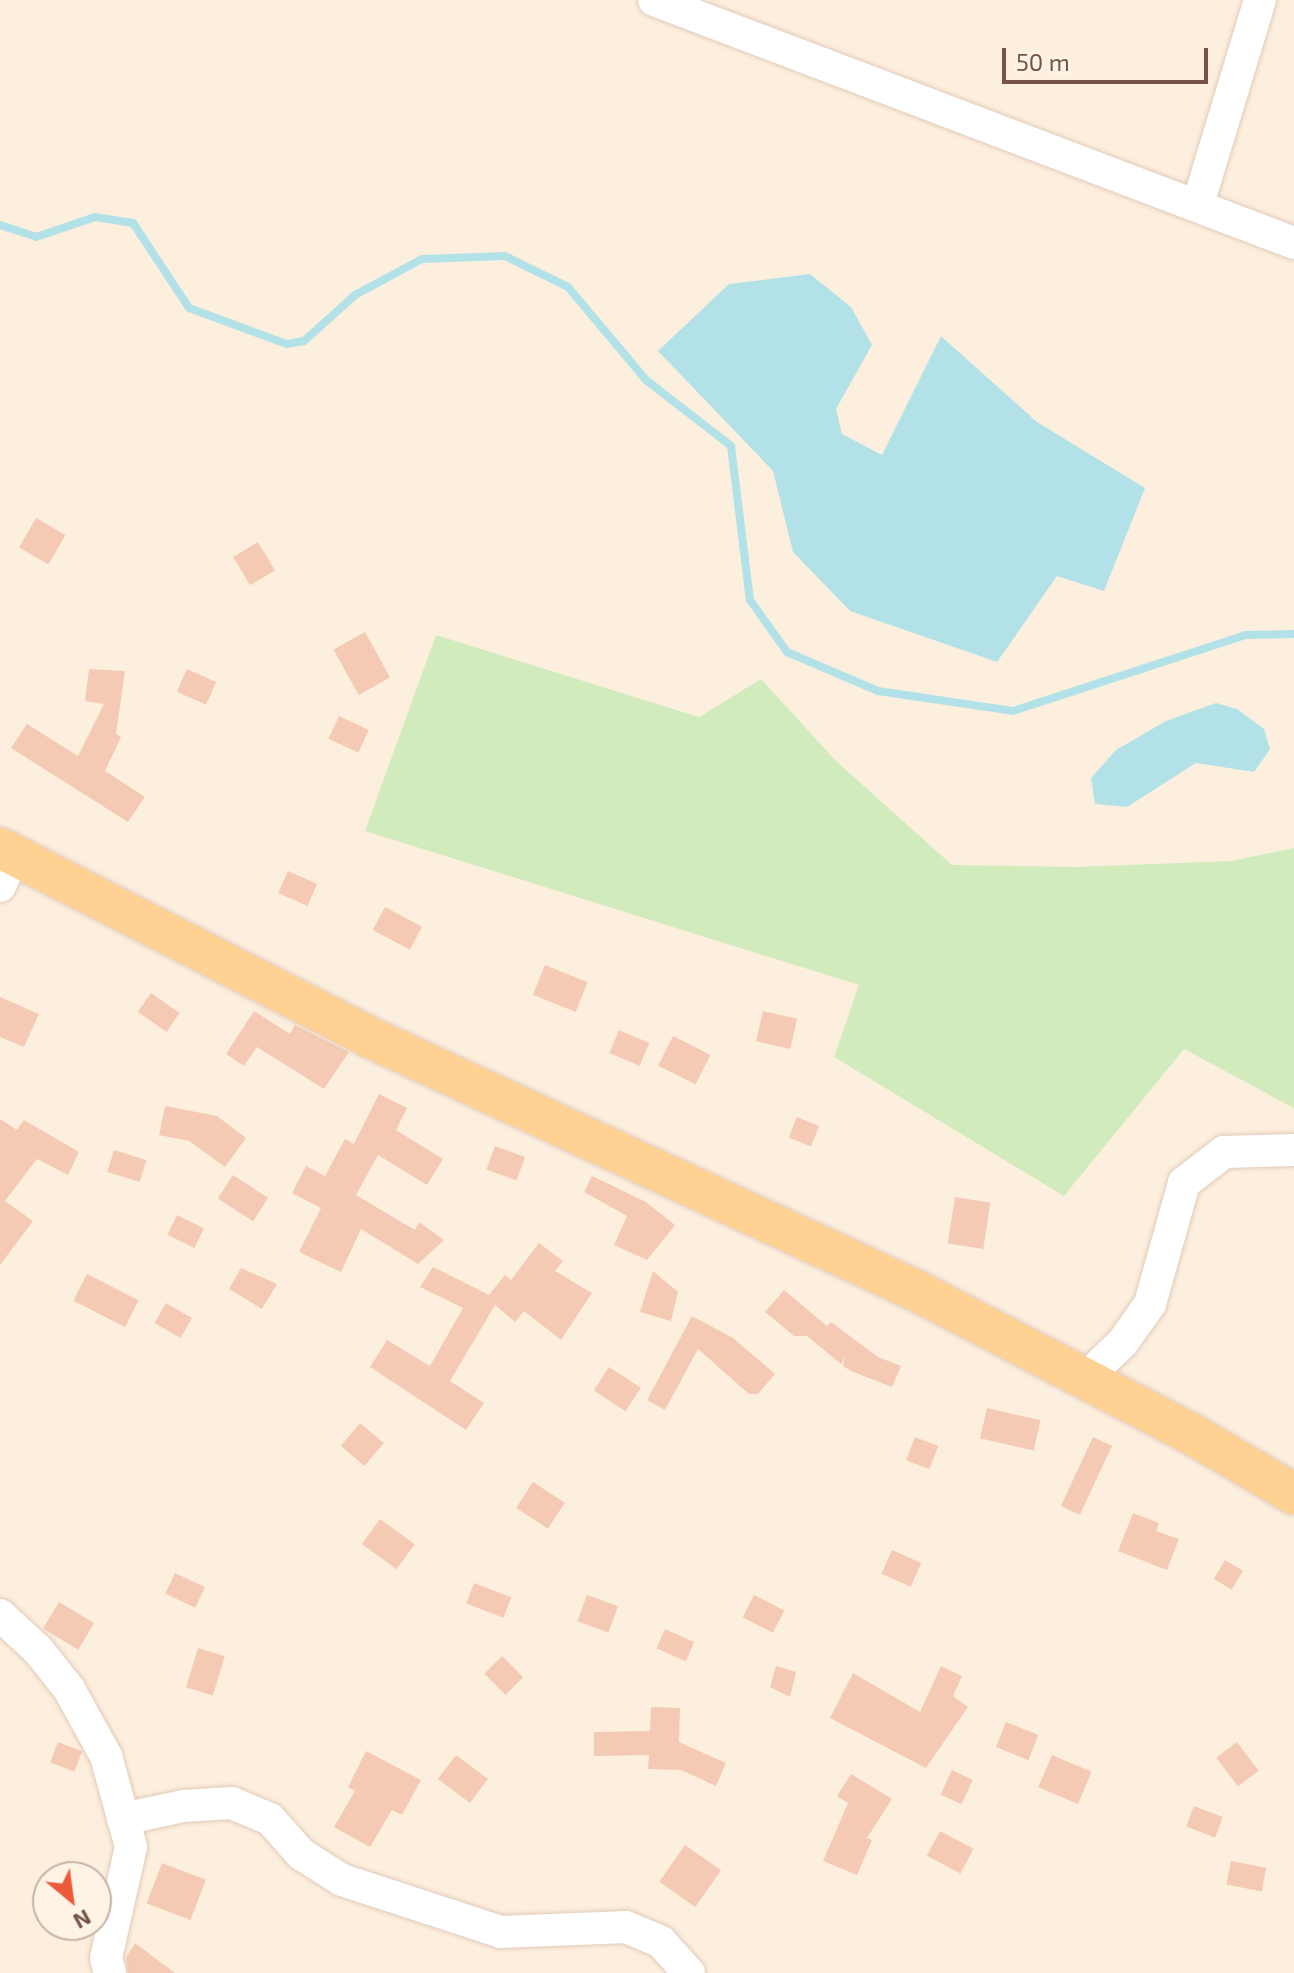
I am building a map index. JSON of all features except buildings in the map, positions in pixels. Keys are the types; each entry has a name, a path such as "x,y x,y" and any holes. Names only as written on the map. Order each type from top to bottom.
{"main road":[{"path":"5,863 371,1038 917,1291 1294,1494"}],"street":[{"path":"654,0 1294,243"},
{"path":"1198,204 1260,0"},
{"path":"1085,1379 1123,1342 1150,1304 1184,1183 1224,1152 1294,1150"},
{"path":"0,1615 38,1650 69,1689 106,1756 131,1847 106,1958 110,1973"},
{"path":"123,1819 183,1806 232,1803 270,1819 301,1854 342,1880 501,1932 626,1927 661,1942 689,1973"}],"green space":[{"path":"436,635 699,717 761,679 836,761 952,865 1075,867 1231,861 1294,848 1294,1108 1184,1049 1064,1196 834,1057 859,985 365,831"}],"water":[{"path":"810,274 851,307 872,345 836,409 842,434 882,455 941,336 1037,422 1145,488 1104,591 1057,576 997,662 850,611 793,552 773,471 658,351 729,284"},
{"path":"1216,703 1237,709 1264,729 1270,749 1254,772 1196,763 1127,807 1095,804 1091,778 1116,750 1166,721"}],"waterway":[{"path":"0,225 36,237 95,217 133,223 189,308 287,344 304,341 355,295 422,259 505,256 568,287 646,380 731,446 750,600 787,652 878,691 1013,711 1245,635 1294,634"}]}
